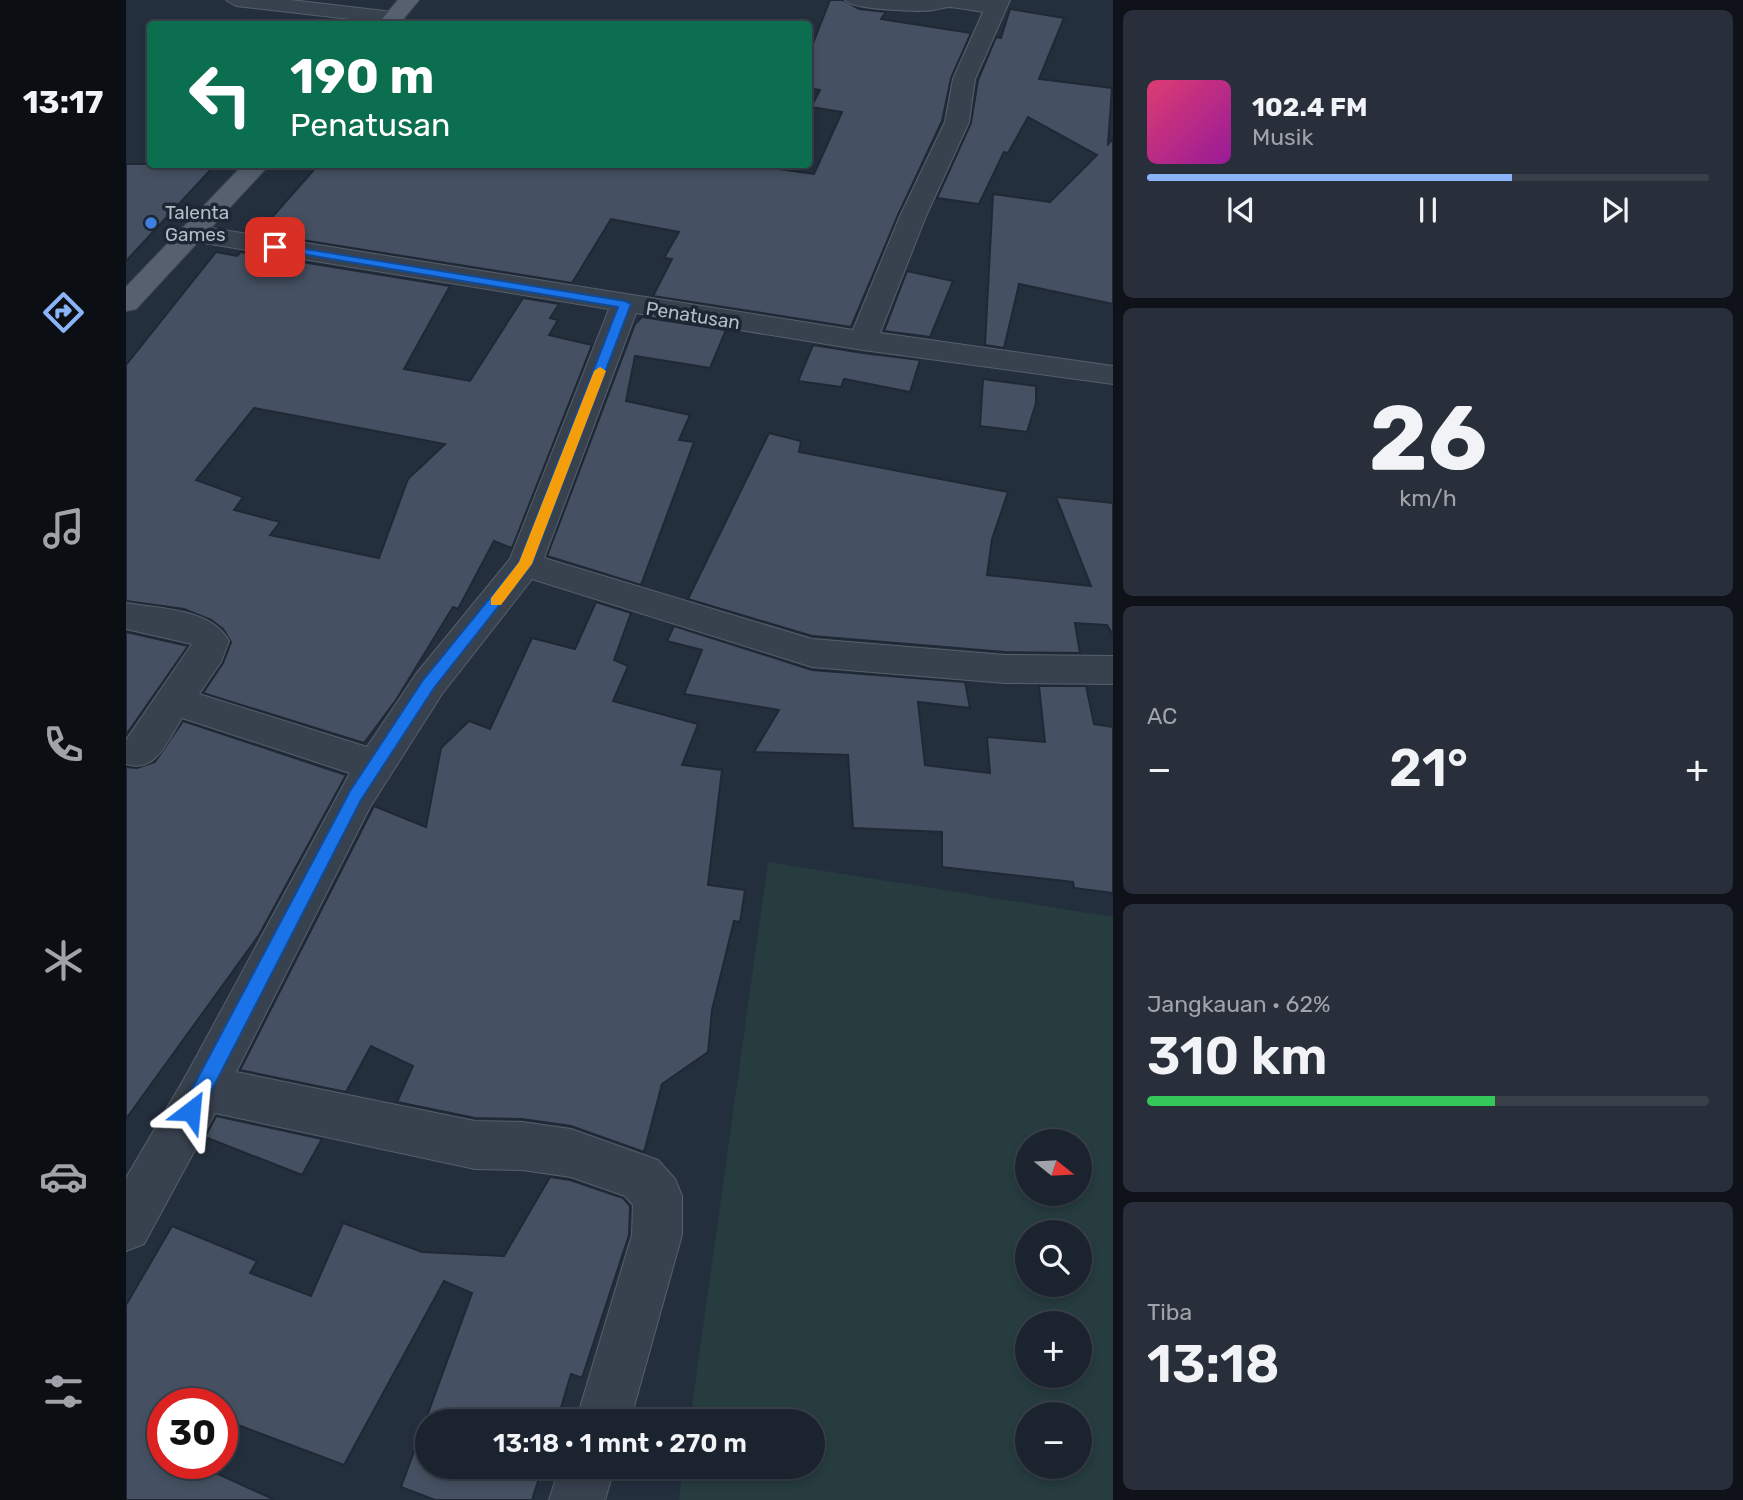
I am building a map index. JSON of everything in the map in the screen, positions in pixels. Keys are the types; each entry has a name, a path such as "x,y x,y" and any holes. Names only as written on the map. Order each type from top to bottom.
{"main road":[{"path":"390,21 410,0"},
{"path":"126,303 254,168"}],"street":[{"path":"236,0 390,21"},
{"path":"855,0 895,4 901,1 933,4 946,0 998,4 986,25 964,79 957,122 914,216 863,341"},
{"name":"Penatusan","path":"192,233 863,341 1113,375"},
{"path":"126,1226 204,1088 356,796 429,684 525,564 625,304"},
{"path":"525,564 812,653 882,661 1004,669 1113,670"},
{"path":"126,616 200,630 211,640 208,652 138,753"},
{"path":"174,701 375,765"},
{"path":"204,1088 475,1145 522,1146 571,1153 641,1177 659,1196 657,1235 606,1409"},
{"path":"577,1500 584,1479"}],"green space":[{"path":"768,862 1113,917 1113,1500 679,1500 682,1479 825,1479 825,1409 692,1409"}],"building":[{"path":"830,0 843,0 859,9 886,12 881,19 971,33 951,78 942,121 898,215 851,327 653,296 672,259 664,258 679,232 611,219 572,283 258,233 315,168 771,168 814,174 842,112 812,107 820,90 812,89 812,46"},
{"path":"1010,9 1064,18 1039,79 1112,88 1108,144 1113,139 1113,304 1019,284 1004,348 985,345 993,194 1050,202 1097,155 1028,117 1008,153 1004,152 979,204 937,198 971,123 978,80 996,37 1001,38"},
{"path":"126,164 147,164 147,168 212,168 126,261"},
{"path":"216,252 237,256 241,252 450,286 404,369 470,381 523,298 559,304 550,318 558,320 549,335 592,345 512,548 494,541 458,609 453,607 396,700 364,743 203,693 223,663 231,642 223,629 211,620 184,609 126,601 126,365","holes":["254,408 445,444 408,479 379,558 270,535 280,522 234,510 243,497 196,480"]},
{"path":"907,271 953,281 930,337 884,331"},
{"path":"642,317 726,330 710,368 635,356 626,401 690,415 679,440 694,442 641,585 547,556 635,324"},
{"path":"813,345 920,360 910,392 844,379 841,387 798,381"},
{"path":"983,379 1036,386 1036,403 1027,432 980,426"},
{"path":"769,433 801,441 799,452 1008,492 992,539 987,575 1091,586 1056,497 1113,503 1113,635 1107,625 1075,623 1080,653 1005,652 812,636 688,599"},
{"path":"596,602 631,613 614,660 628,666 613,701 698,724 682,765 722,770 708,885 745,890 740,922 734,921 712,1010 708,1052 662,1084 644,1152 571,1126 522,1119 475,1118 397,1102 413,1066 371,1046 346,1092 240,1070 374,806 426,827 441,748 469,721 490,729 532,638 575,649"},
{"path":"674,626 812,670 965,682 970,708 918,702 925,765 990,773 987,737 1045,742 1039,686 1086,686 1094,724 1113,727 1113,893 1074,888 1073,882 942,867 942,832 853,828 848,755 754,752 779,710 684,694 702,650 667,641"},
{"path":"126,632 188,646 126,735"},
{"path":"183,721 346,775 259,935 126,1119 126,767 137,768 155,762"},
{"path":"216,1116 322,1139 302,1175 205,1137"},
{"path":"550,1177 570,1180 623,1198 630,1206 629,1235 582,1378 571,1374 561,1409 430,1409 472,1293 444,1281 344,1465 238,1425 238,1388 147,1388 147,1479 229,1479 275,1500 126,1500 126,1305 172,1226 257,1261 250,1273 311,1296 343,1223 422,1252 504,1256"},
{"path":"415,1449 415,1479 539,1479 532,1500 435,1500 401,1487"}],"slow traffic":[{"path":"496,602 525,564 600,371"}],"place":[{"name":"Talenta Games","path":"151,223"}],"route":[{"path":"191,1111 356,796 390,740 429,684 525,564 625,304 275,247"}]}
